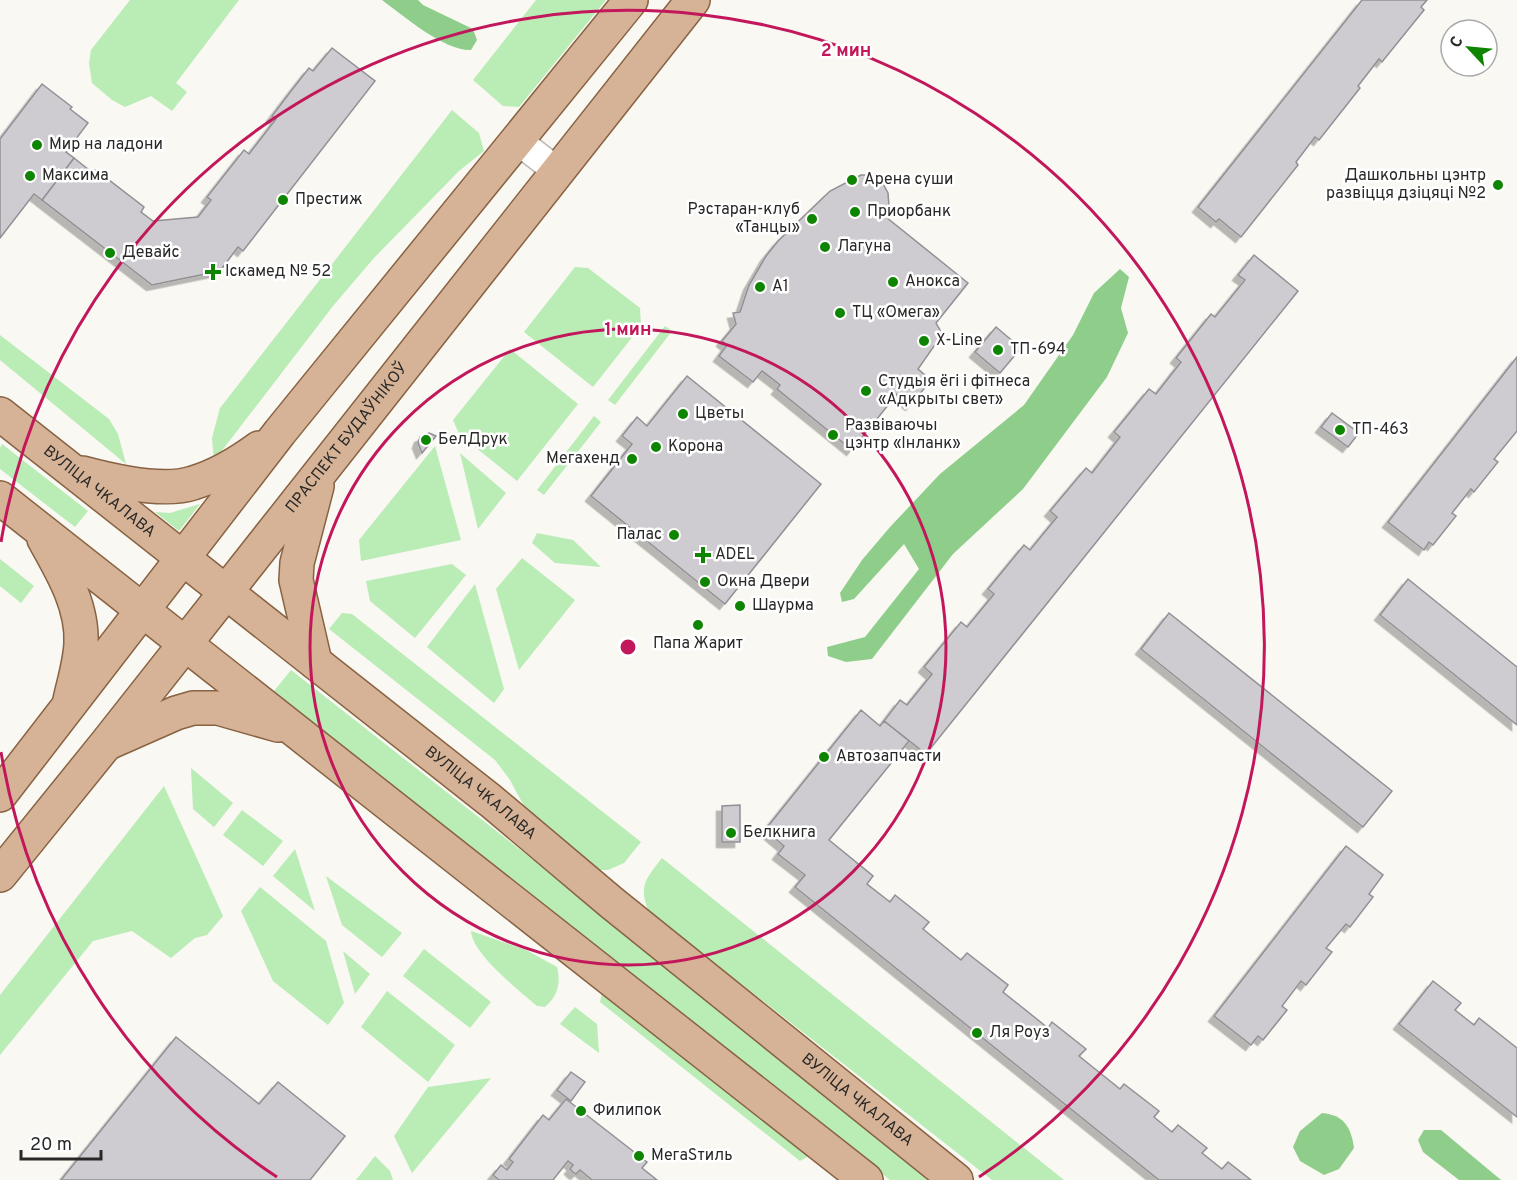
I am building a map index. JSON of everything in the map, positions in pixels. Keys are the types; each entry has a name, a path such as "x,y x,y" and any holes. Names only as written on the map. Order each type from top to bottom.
{"main road":[{"path":"0,795 280,432 631,0"},
{"name":"ПРАСПЕКТ БУДАЎНІКОЎ","path":"0,875 472,282 693,0"},
{"name":"ВУЛІЦА ЧКАЛАВА","path":"0,414 491,801 612,903 956,1180"},
{"path":"74,471 120,483 157,487 192,484 241,461 280,432"},
{"path":"315,662 296,580 297,563 304,532 322,470"},
{"path":"0,498 866,1180"},
{"path":"37,527 61,570 78,610 81,645 69,708"},
{"path":"106,744 176,713 193,708 218,708 295,730"}],"street":[{"path":"518,141 557,171"}],"green space":[{"path":"130,0 239,0 176,83 187,92 172,111 151,96 125,107 112,100 92,83 89,63 91,50"},
{"path":"382,0 418,0 423,5 473,29 477,40 471,50 449,45"},
{"path":"536,0 606,0 519,107 503,106 473,80"},
{"path":"452,110 479,133 484,151 459,171 374,258 333,306 214,461 212,438 220,408"},
{"path":"575,267 588,268 640,308 641,326 593,387 524,332"},
{"path":"1120,269 1129,277 1121,308 1128,333 1107,377 1023,489 953,554 872,659 846,662 828,656 827,647 865,637 919,569 904,544 854,599 842,602 840,593 862,560 940,474 1024,405 1073,335 1094,293"},
{"path":"665,326 672,331 615,405 608,400"},
{"path":"0,335 109,419 118,434 126,464 0,360"},
{"path":"510,349 578,404 517,481 459,434 453,420"},
{"path":"594,416 601,422 544,495 537,490"},
{"path":"2,444 88,511 75,527 0,469"},
{"path":"435,446 461,540 361,561 359,540"},
{"path":"460,453 506,493 478,529"},
{"path":"200,504 179,531 155,512 170,513"},
{"path":"537,533 573,540 601,567 555,563 532,543"},
{"path":"522,558 575,600 519,670 496,589"},
{"path":"0,559 34,586 21,603 0,586"},
{"path":"452,564 466,575 415,638 370,601 366,581"},
{"path":"475,584 504,689 494,703 427,647"},
{"path":"342,613 352,614 641,842 624,863 608,870 587,870 532,821 510,780 495,760 329,629"},
{"path":"291,670 941,1180 890,1180 274,691"},
{"path":"191,768 233,803 214,827 193,809"},
{"path":"164,786 223,916 207,935 195,938 171,958 132,931 93,941 0,1055 0,995"},
{"path":"242,810 283,841 263,866 223,835"},
{"path":"295,849 315,911 273,876"},
{"path":"662,858 1064,1180 992,1180 649,912 644,895 645,883"},
{"path":"326,876 402,933 382,957 342,925"},
{"path":"260,887 326,941 344,1003 328,1025 273,981 241,911"},
{"path":"471,931 526,950 557,967 559,978 557,989 549,1003 545,1007 537,1006 509,982 479,950"},
{"path":"424,949 491,1002 470,1028 403,976"},
{"path":"343,951 370,974 355,994"},
{"path":"387,991 455,1045 428,1082 361,1027"},
{"path":"602,993 809,1156 800,1161 600,1002"},
{"path":"575,1007 597,1024 599,1053 560,1024"},
{"path":"491,1078 412,1173 394,1136 428,1087"},
{"path":"1322,1113 1336,1116 1345,1123 1351,1134 1354,1148 1339,1169 1324,1175 1300,1161 1293,1147 1300,1131"},
{"path":"1424,1130 1441,1130 1501,1180 1459,1180 1423,1152 1418,1140"},
{"path":"375,1156 390,1171 393,1180 356,1180"}],"building":[{"path":"1362,0 1427,0 1421,7 1424,10 1382,62 1379,59 1358,86 1360,88 1319,140 1315,137 1296,162 1298,165 1241,237 1219,219 1216,222 1198,207"},
{"path":"332,48 375,81 243,251 238,247 220,271 152,285 42,200 74,158 93,173 96,170 144,207 141,212 153,221 198,217 211,200 207,197 244,150 249,154 276,119 272,116 309,68 313,71"},
{"name":"Максима","path":"42,84 72,107 70,109 88,123 66,152 74,158 42,200 34,194 0,238 0,139"},
{"name":"ТЦ «Омега»","path":"861,175 870,175 882,182 888,193 889,206 886,217 968,283 936,323 940,330 939,339 918,369 931,380 911,405 897,394 852,450 777,389 780,385 762,371 753,382 719,356 727,345 722,341 736,324 733,313 740,312 749,285 766,256 778,241 830,191"},
{"path":"1254,255 1298,291 926,754 884,721 900,700 907,705 932,674 924,667 961,622 967,627 994,594 988,589 1024,545 1030,550 1057,517 1050,511 1086,468 1092,473 1120,437 1114,432 1149,389 1156,394 1181,362 1176,358 1211,314 1215,317 1245,280 1238,275"},
{"name":"ТП-694","path":"996,327 1021,348 1000,373 975,352"},
{"path":"1517,357 1517,431 1494,459 1498,462 1474,492 1471,489 1452,513 1456,516 1433,545 1429,542 1424,550 1388,522"},
{"path":"687,376 821,484 725,604 591,496 632,444 622,436 637,417 647,426"},
{"name":"ТП-463","path":"1332,413 1359,433 1348,447 1321,427"},
{"name":"БелДрук","path":"429,433 436,436 422,453 418,443 420,437"},
{"path":"1408,579 1517,667 1517,725 1380,615"},
{"path":"1169,613 1392,791 1363,827 1141,649"},
{"path":"861,710 880,726 884,721 909,741 829,840 873,876 867,884 890,902 895,895 929,922 923,929 961,960 967,953 1008,985 1003,992 1048,1028 1052,1022 1086,1049 1079,1056 1120,1089 1124,1084 1159,1111 1154,1117 1172,1132 1178,1125 1207,1148 1202,1153 1222,1169 1228,1162 1251,1180 1159,1180 795,887 805,875 778,854 784,846 765,830"},
{"name":"Белкнига","path":"740,805 740,842 722,842 722,806"},
{"path":"1346,846 1383,875 1369,894 1373,897 1350,927 1346,924 1326,948 1332,952 1306,985 1301,981 1282,1006 1287,1010 1263,1040 1258,1036 1251,1045 1214,1016"},
{"path":"1433,981 1461,1003 1455,1010 1474,1025 1479,1018 1517,1048 1517,1117 1399,1024"},
{"path":"176,1037 259,1104 278,1082 345,1136 310,1180 61,1180"},
{"path":"571,1072 585,1082 571,1101 557,1090"},
{"path":"566,1099 647,1162 642,1168 657,1180 592,1180 580,1170 576,1174 573,1172 570,1169 573,1165 568,1161 553,1180 499,1180 493,1175 501,1165 507,1170 513,1162 509,1159 543,1115 549,1120"}],"place":[{"name":"Мир на ладони","path":"37,145"},
{"name":"Максима","path":"30,176"},
{"name":"Арена суши","path":"852,180"},
{"name":"Дашкольны цэнтр развіцця дзіцяці №2","path":"1498,185"},
{"name":"Престиж","path":"283,200"},
{"name":"Приорбанк","path":"855,212"},
{"name":"Рэстаран-клуб «Танцы»","path":"812,219"},
{"name":"Лагуна","path":"825,247"},
{"name":"Девайс","path":"110,253"},
{"name":"Іскамед № 52","path":"213,272"},
{"name":"Анокса","path":"893,282"},
{"name":"A1","path":"760,287"},
{"name":"ТЦ «Омега»","path":"840,313"},
{"name":"X-Line","path":"924,341"},
{"name":"ТП-694","path":"998,350"},
{"name":"Студыя ёгі і фітнеса «Адкрыты свет»","path":"866,391"},
{"name":"Цветы","path":"683,414"},
{"name":"ТП-463","path":"1340,430"},
{"name":"Развіваючы цэнтр «Інланк»","path":"833,435"},
{"name":"БелДрук","path":"426,440"},
{"name":"Корона","path":"656,447"},
{"name":"Мегахенд","path":"632,459"},
{"name":"Палас","path":"674,535"},
{"name":"ADEL","path":"703,555"},
{"name":"Окна Двери","path":"705,582"},
{"name":"Шаурма","path":"740,606"},
{"name":"Папа Жарит","path":"698,625"},
{"name":"Автозапчасти","path":"824,757"},
{"name":"Белкнига","path":"731,833"},
{"name":"Ля Роуз","path":"977,1033"},
{"name":"Филипок","path":"581,1111"},
{"name":"МегаSтиль","path":"639,1156"}]}
